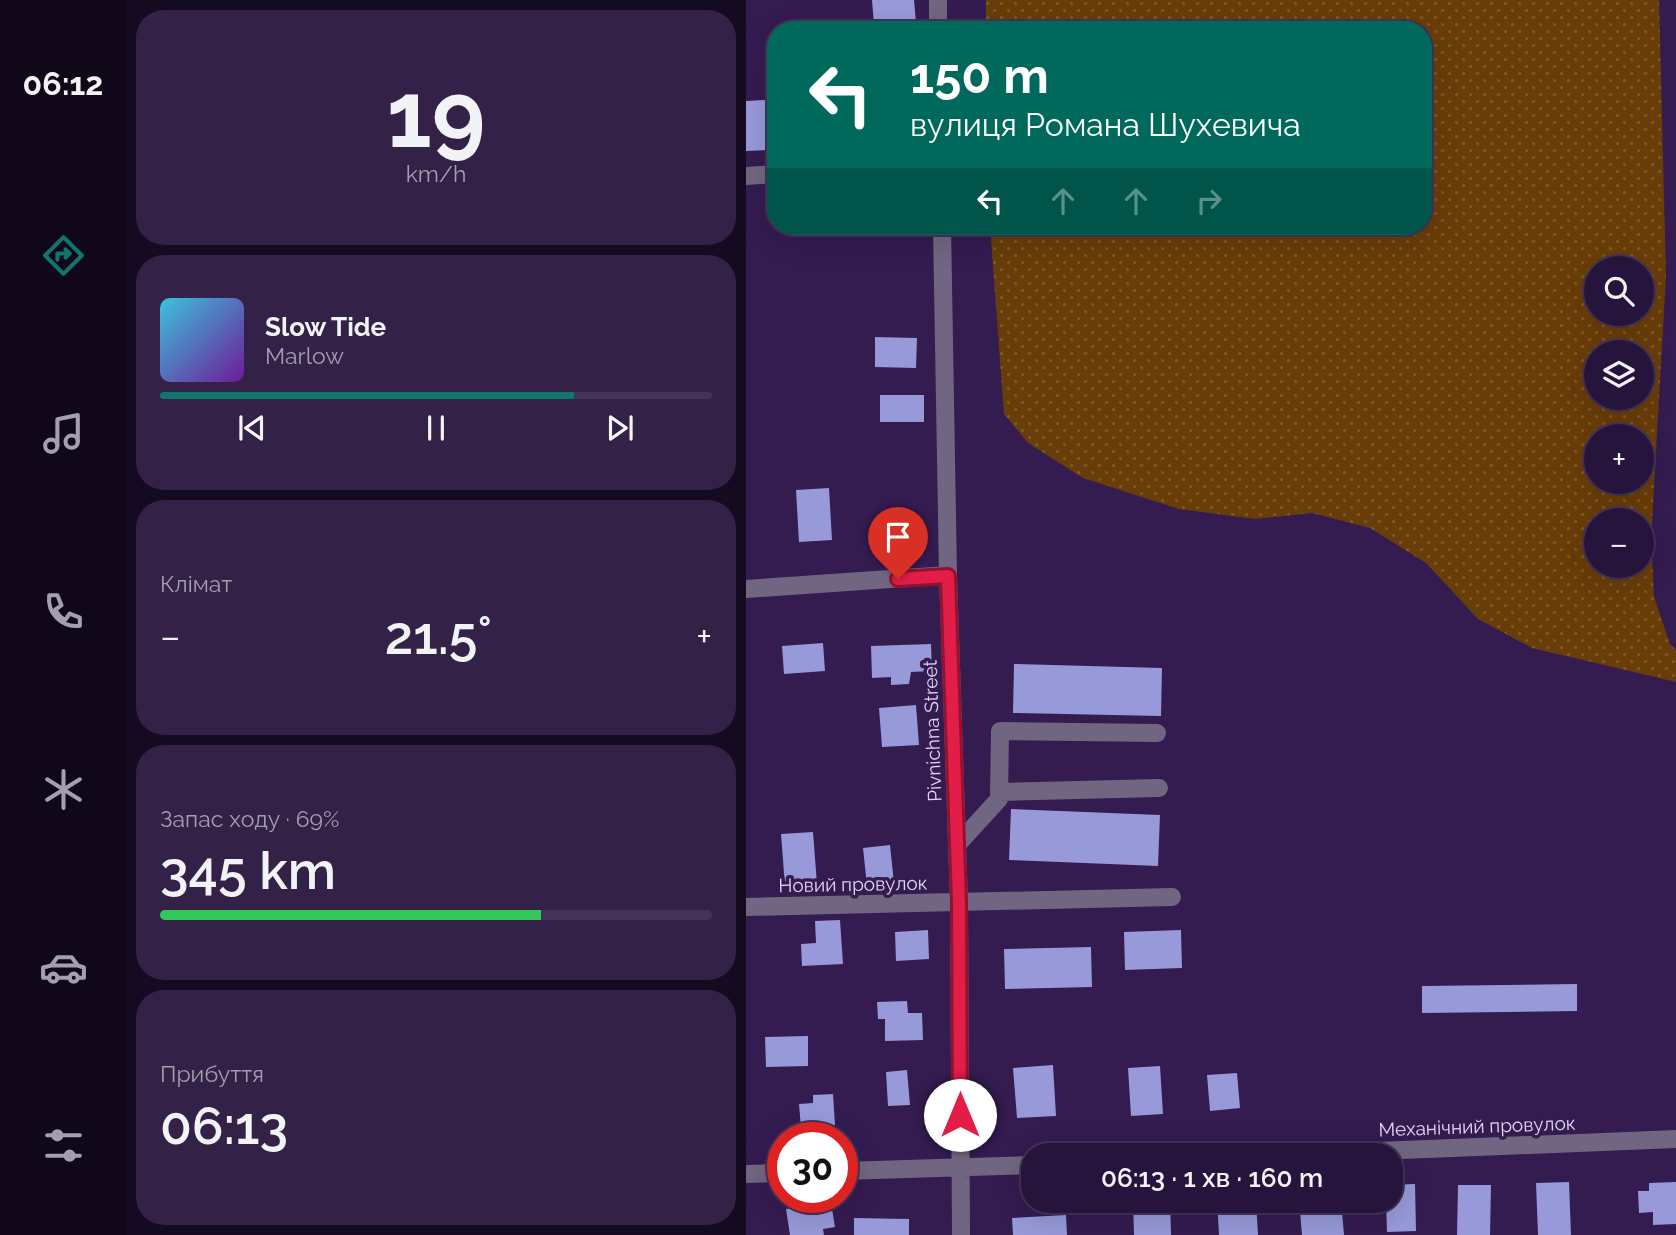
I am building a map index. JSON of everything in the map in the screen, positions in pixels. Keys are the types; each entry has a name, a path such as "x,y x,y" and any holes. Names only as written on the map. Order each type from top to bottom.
{"street":[{"path":"938,0 938,21"},
{"path":"746,176 767,175"},
{"name":"Pivnichna Street","path":"942,235 948,576 959,902 961,1235"},
{"path":"746,589 948,576"},
{"path":"957,845 999,799 1000,731 1157,733"},
{"path":"1000,792 1159,788"},
{"name":"Новий провулок","path":"746,907 1172,897"},
{"name":"Механічний провулок","path":"1403,1150 1676,1139"},
{"path":"858,1171 1021,1166"},
{"path":"746,1174 767,1173"}],"shaded area":[{"path":"986,0 1659,0 1666,276 1654,486 1654,424 1584,424 1584,494 1654,494 1653,508 1584,508 1584,578 1653,578 1654,597 1670,644 1676,650 1676,682 1532,648 1478,619 1426,563 1370,528 1312,513 1255,519 1179,509 1083,478 1028,443 1004,414 991,235 1432,235 1432,21 986,21"}],"building":[{"path":"872,0 914,0 916,21 874,21"},
{"path":"765,100 767,150 746,151 746,101"},
{"path":"875,337 917,338 916,368 875,367"},
{"path":"880,395 924,395 924,422 880,422"},
{"path":"829,488 832,540 799,542 796,490"},
{"path":"823,643 825,671 784,674 782,646"},
{"path":"931,644 932,671 911,672 909,684 891,685 891,677 872,678 871,646"},
{"path":"1014,664 1162,668 1161,716 1013,713"},
{"path":"916,705 919,745 882,747 879,708"},
{"path":"1011,809 1160,815 1158,866 1009,860"},
{"path":"813,832 817,884 785,886 781,834"},
{"path":"890,845 894,883 867,886 863,848"},
{"path":"840,920 843,964 802,966 801,944 816,943 815,921"},
{"path":"928,930 929,959 896,961 895,932"},
{"path":"1181,930 1182,968 1125,970 1124,932"},
{"path":"1091,947 1092,987 1005,989 1004,949"},
{"path":"1577,984 1577,1011 1422,1013 1422,986"},
{"path":"907,1001 908,1013 922,1013 923,1040 885,1041 885,1019 878,1019 877,1002"},
{"path":"808,1036 808,1066 766,1067 765,1037"},
{"path":"1053,1065 1056,1116 1017,1118 1013,1068"},
{"path":"1160,1066 1163,1114 1131,1116 1128,1068"},
{"path":"907,1070 910,1105 888,1106 886,1072"},
{"path":"1237,1073 1240,1108 1210,1111 1207,1075"},
{"path":"833,1094 835,1122 800,1122 799,1104 813,1103 813,1095"},
{"path":"1569,1182 1571,1235 1538,1235 1536,1183"},
{"path":"1677,1182 1677,1224 1653,1225 1653,1212 1639,1213 1638,1191 1649,1191 1649,1183"},
{"path":"1403,1184 1415,1184 1416,1231 1387,1232 1386,1213 1403,1213"},
{"path":"1458,1185 1491,1185 1490,1235 1457,1235"},
{"path":"787,1213 833,1213 835,1227 823,1229 824,1235 790,1235"},
{"path":"1133,1213 1170,1213 1171,1235 1134,1235"},
{"path":"1218,1213 1257,1213 1258,1235 1219,1235"},
{"path":"1300,1213 1342,1213 1344,1235 1302,1235"},
{"path":"1066,1215 1067,1235 1013,1235 1012,1218"},
{"path":"854,1218 909,1219 909,1235 854,1235"}],"route":[{"path":"898,579 948,576 959,902 960,1115"}]}
